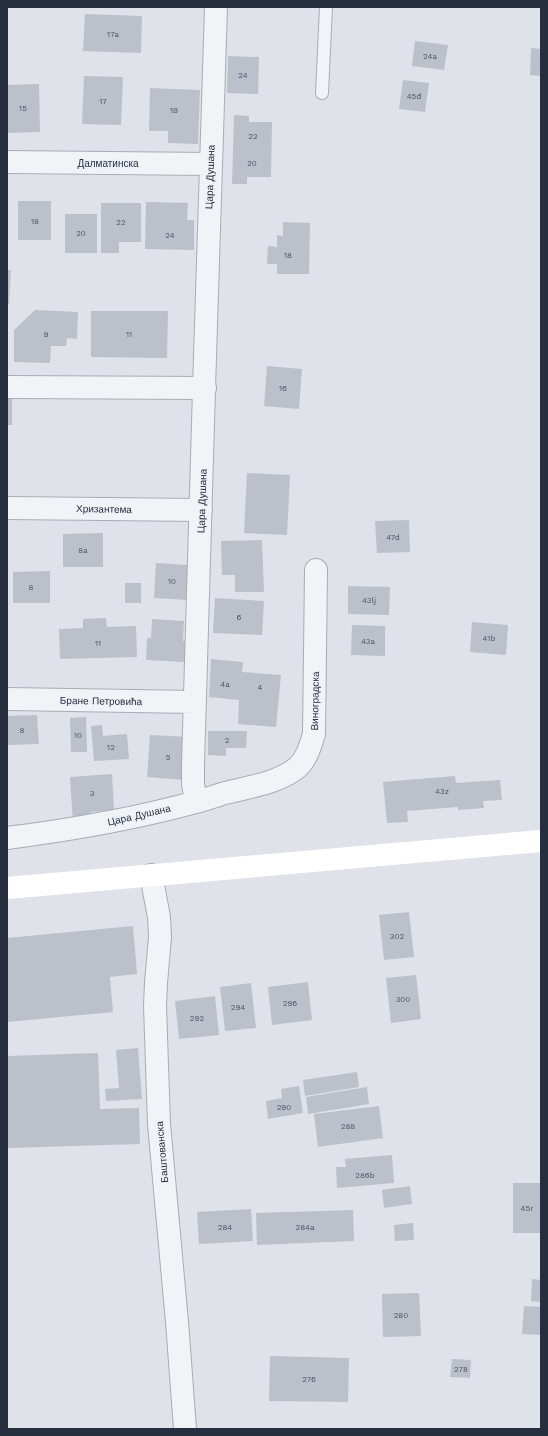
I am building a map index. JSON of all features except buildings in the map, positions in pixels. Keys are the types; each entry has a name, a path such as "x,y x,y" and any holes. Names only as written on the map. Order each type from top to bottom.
{"street":[{"name":"Цара Душана","path":"7,838 91,826 196,802 193,764 205,388 210,164 216,7"},
{"name":"Далматинска","path":"7,162 210,164"},
{"path":"7,387 205,388"},
{"name":"Хризантема","path":"7,508 201,510"},
{"name":"Виноградска","path":"196,802 281,777 294,770 307,755 314,734 316,570"},
{"name":"Бране Петровића","path":"7,699 195,702"},
{"path":"7,888 153,882 541,841"},
{"name":"Баштованска","path":"153,882 159,917 160,937 155,1006 159,1116 178,1322 185,1429"}],"lane":[{"path":"322,93 326,7"}]}
